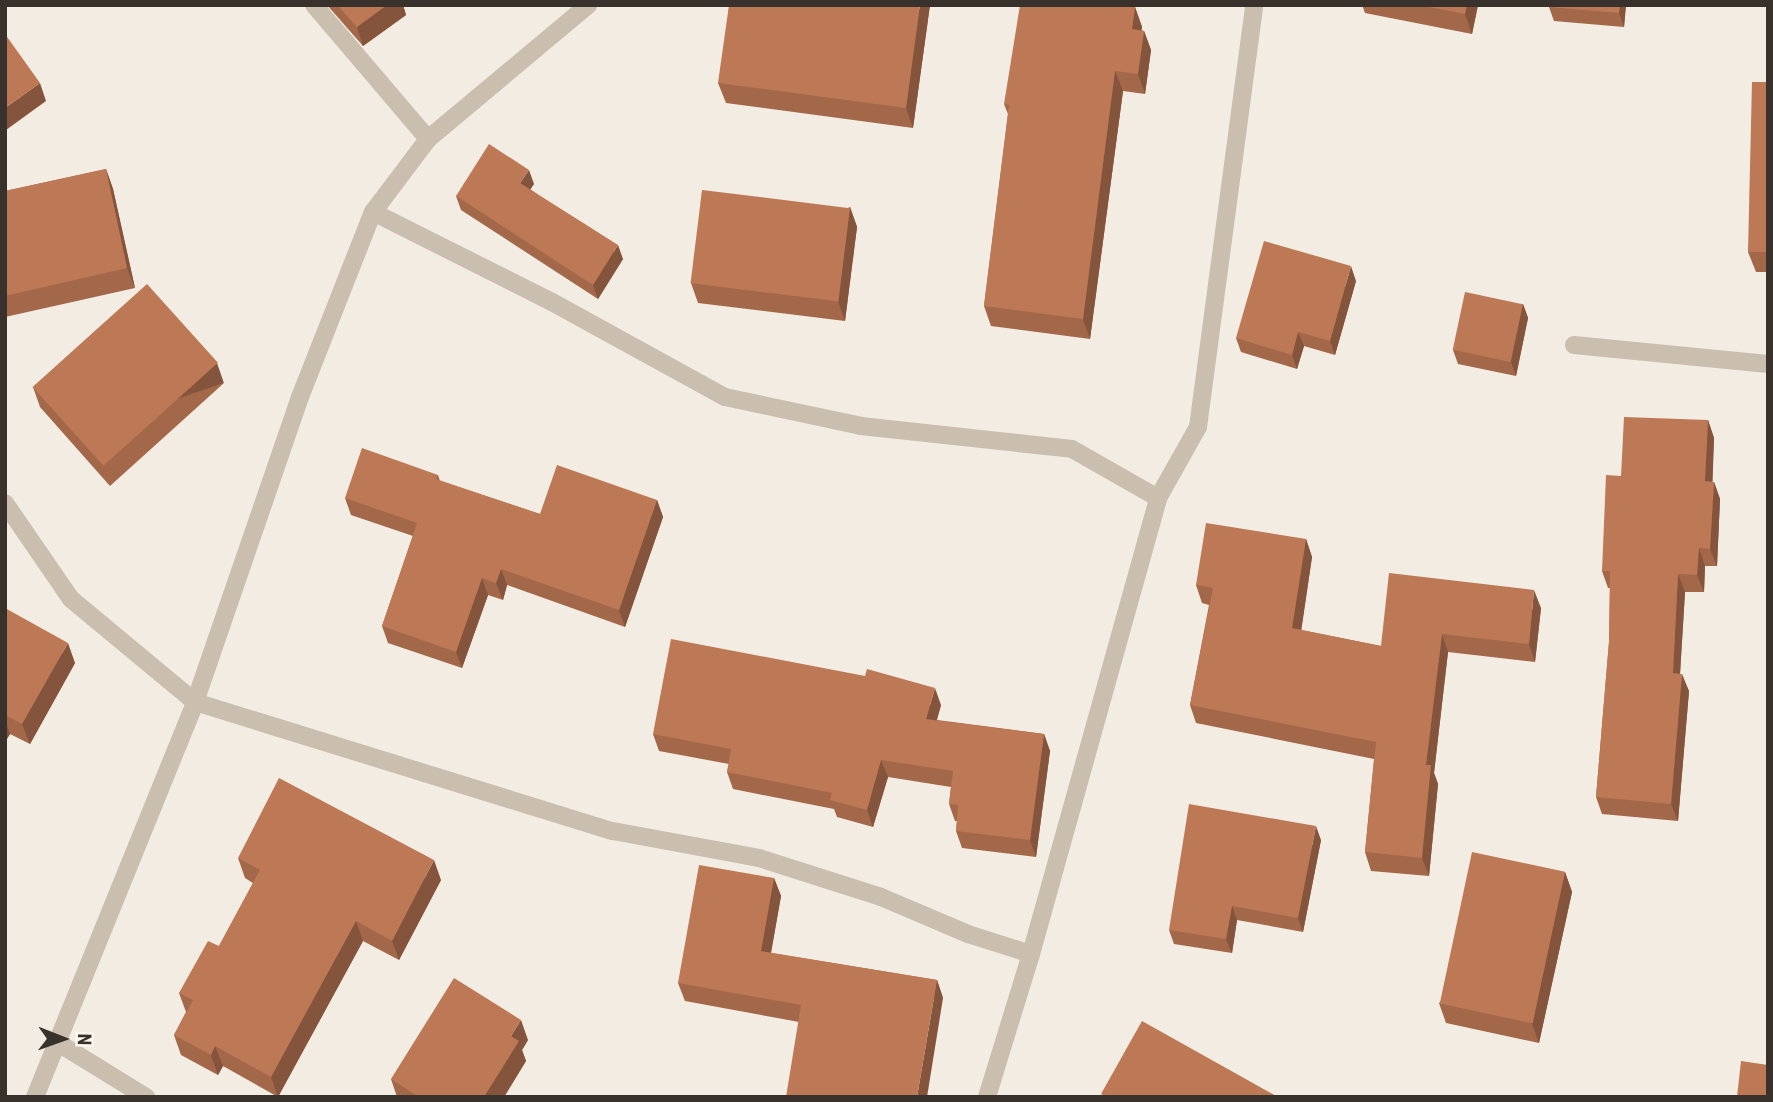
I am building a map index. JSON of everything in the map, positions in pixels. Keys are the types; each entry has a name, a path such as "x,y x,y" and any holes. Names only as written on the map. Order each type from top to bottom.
{"street":[{"path":"314,5 428,139"},
{"path":"35,1097 55,1041 195,702 300,397 373,212 428,139 588,5"},
{"path":"987,1097 1031,954 1158,498 1198,427 1254,5"},
{"path":"373,212 552,302 725,397 861,426 1072,449 1158,498"},
{"path":"1574,345 1768,364"},
{"path":"5,503 71,598 195,702 613,831 759,858 881,897 968,934 1031,954"},
{"path":"55,1041 146,1097"}],"building":[{"path":"337,5 387,5 357,27"},
{"path":"729,5 920,5 906,108 718,83"},
{"path":"1020,5 1135,7 1132,29 1144,31 1138,74 1115,71 1083,319 984,306 1009,105 1004,104"},
{"path":"1419,5 1467,5 1465,14"},
{"path":"1549,5 1620,5 1619,13"},
{"path":"5,34 40,83 5,108"},
{"path":"1752,82 1768,82 1768,252 1748,252"},
{"path":"489,144 529,170 520,183 618,245 593,285 456,196"},
{"path":"106,169 127,268 5,296 5,191"},
{"path":"702,190 850,208 838,301 691,283"},
{"path":"1264,241 1351,266 1330,341 1298,332 1292,355 1236,338"},
{"path":"147,284 218,363 103,466 33,387"},
{"path":"1465,292 1523,304 1510,362 1453,350"},
{"path":"1624,417 1708,420 1705,481 1714,482 1710,549 1699,548 1697,575 1678,574 1673,673 1682,674 1671,804 1596,797 1609,642 1610,571 1602,571 1606,475 1621,476"},
{"path":"362,448 438,475 436,479 540,514 557,465 657,500 619,610 501,569 496,583 482,578 456,652 382,626 417,523 345,498"},
{"path":"1206,523 1306,539 1292,628 1381,646 1389,573 1534,590 1529,644 1442,634 1426,765 1431,765 1422,858 1365,852 1376,742 1190,705 1213,588 1196,585"},
{"path":"5,608 68,643 22,724 5,715"},
{"path":"671,639 865,676 867,669 935,688 926,719 1044,734 1030,840 956,831 958,805 949,804 953,771 881,760 867,810 830,800 832,793 727,772 731,749 653,734"},
{"path":"279,778 434,860 392,941 356,921 271,1077 215,1046 211,1055 174,1035 193,1000 179,993 208,941 219,946 260,870 238,858"},
{"path":"1189,804 1316,826 1298,918 1232,906 1226,939 1169,930"},
{"path":"1472,852 1565,872 1533,1023 1440,1004"},
{"path":"699,865 774,878 761,951 937,980 917,1097 786,1097 801,1005 678,983"},
{"path":"454,978 521,1020 511,1036 519,1041 484,1097 419,1097 391,1079"},
{"path":"1142,1021 1278,1097 1107,1097 1101,1094"},
{"path":"1741,1061 1768,1065 1768,1097 1737,1097"}]}
